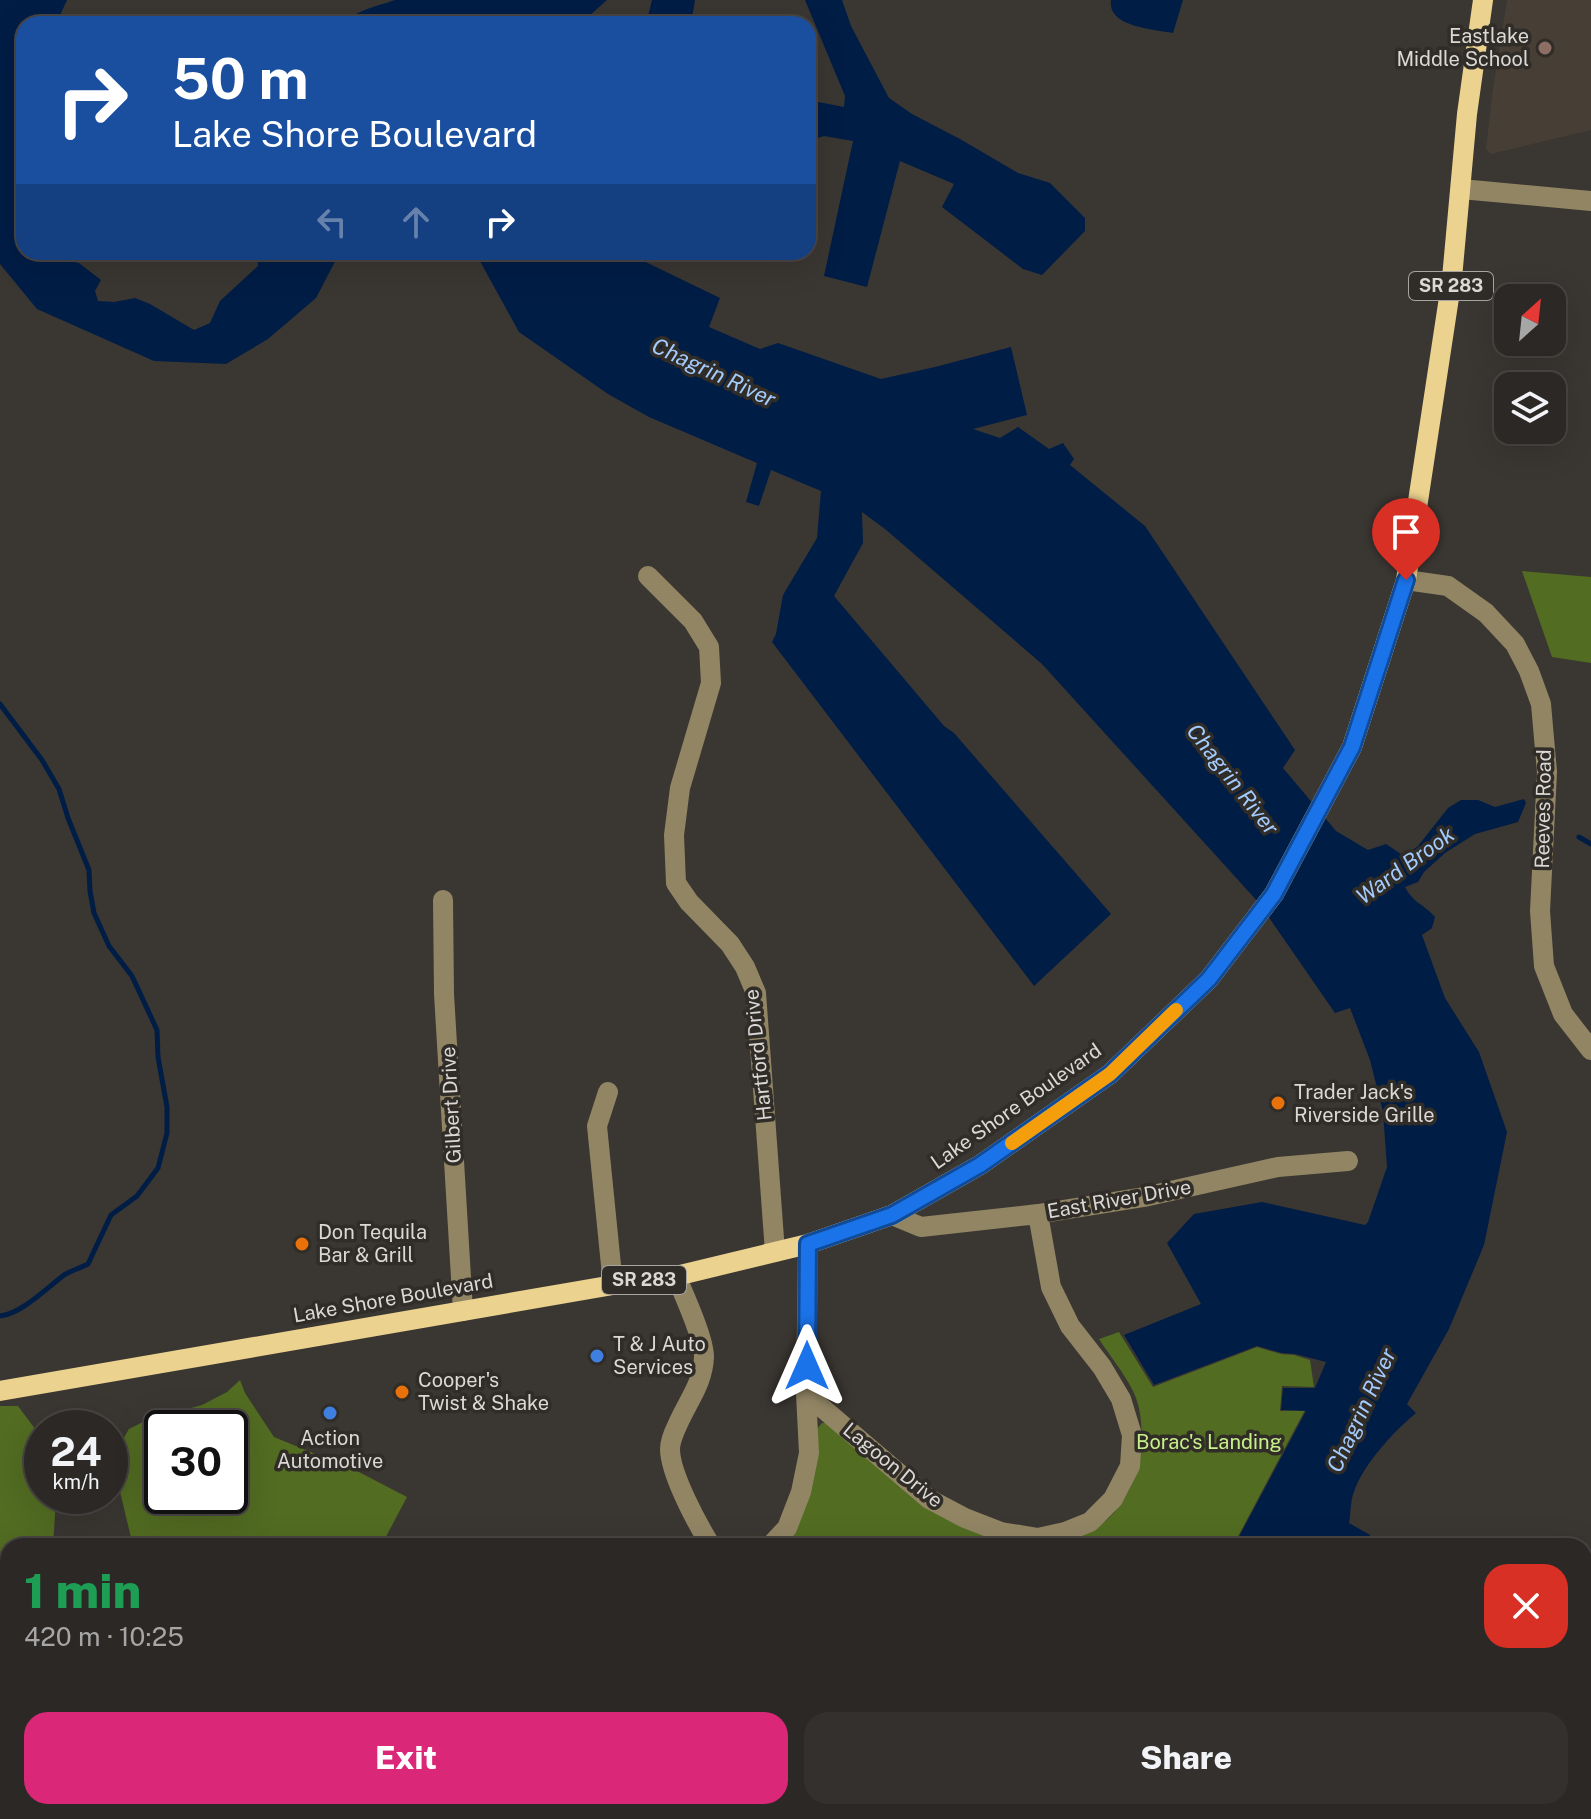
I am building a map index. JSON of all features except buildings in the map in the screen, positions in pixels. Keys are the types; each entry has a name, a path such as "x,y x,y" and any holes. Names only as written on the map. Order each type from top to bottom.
{"main road":[{"name":"Lake Shore Boulevard","path":"0,1391 676,1276 808,1244 892,1215 980,1165 1110,1074 1209,979 1274,894 1352,747 1406,580 1452,278 1467,114 1483,0"}],"street":[{"path":"1461,189 1591,201"},
{"name":"Hartford Drive","path":"648,576 693,621 709,647 711,683 680,788 674,835 676,883 689,902 730,944 745,967 756,993 775,1252"},
{"name":"Reeves Road","path":"1406,580 1448,586 1486,613 1515,644 1529,671 1541,704 1547,772 1540,911 1544,966 1563,1014 1591,1050"},
{"name":"Gilbert Drive","path":"443,900 444,994 463,1311"},
{"path":"608,1092 597,1126 613,1285"},
{"name":"East River Drive","path":"892,1215 921,1227 1038,1214 1144,1197 1278,1167 1348,1161"},
{"name":"Lagoon Drive","path":"806,1394 929,1499 965,1518 1001,1532 1038,1538 1090,1522 1113,1499 1130,1466 1132,1435 1121,1399 1102,1367 1070,1326 1051,1287 1038,1214"},
{"path":"778,1538 787,1528 801,1492 809,1453 806,1394 808,1244"},
{"path":"676,1276 704,1353 703,1373 676,1427 670,1449 678,1480 707,1538"}],"shaded area":[{"name":"Eastlake Middle School","path":"1507,0 1591,0 1591,130 1491,154 1486,149"}],"green space":[{"path":"1522,571 1591,577 1591,663 1552,657"},
{"name":"Borac's Landing","path":"1119,1332 1153,1387 1257,1347 1310,1360 1314,1387 1282,1386 1280,1411 1305,1410 1237,1538 785,1538 816,1430 822,1423 834,1423 991,1537 1101,1524 1114,1513 1132,1481 1138,1463 1141,1424 1133,1391 1099,1339"},
{"path":"240,1380 274,1437 357,1471 407,1497 385,1538 131,1538 125,1514 128,1514 128,1431 144,1422 144,1514 248,1514 248,1410 184,1410 227,1392"},
{"path":"0,1406 18,1406 24,1414 24,1514 55,1514 53,1538 0,1538"}],"water":[{"path":"0,0 67,0 60,16 16,16 16,260 79,263 101,280 95,291 98,301 135,298 194,330 210,323 220,301 258,266 258,260 336,260 316,298 268,339 226,364 154,361 37,309 0,264"},
{"path":"395,0 607,0 589,16 354,16"},
{"path":"652,0 695,0 692,16 648,16"},
{"path":"805,0 842,0 851,26 889,98 1018,173 1050,183 1085,218 1085,231 1042,275 1023,269 942,207 954,184 900,161 867,287 824,276 853,141 824,136 816,138 816,102 844,107 845,96 816,26 816,16 812,16"},
{"path":"1111,0 1183,0 1173,33 1124,21 1116,16"},
{"name":"Chagrin River","path":"479,260 642,260 720,298 709,327 760,349 778,343 881,379 1011,347 1027,415 973,429 1000,438 1018,427 1049,449 1063,443 1074,459 1070,465 1145,526 1295,750 1283,768 1336,831 1368,850 1386,844 1404,856 1418,846 1448,808 1461,800 1478,800 1495,807 1524,799 1526,803 1518,822 1475,834 1445,853 1424,872 1418,882 1405,887 1435,917 1432,928 1422,935 1445,998 1479,1052 1507,1132 1484,1245 1449,1329 1407,1404 1416,1413 1372,1460 1353,1496 1349,1523 1370,1535 1370,1538 1238,1538 1306,1411 1281,1410 1283,1388 1315,1388 1326,1362 1257,1346 1154,1385 1124,1335 1201,1304 1167,1243 1194,1214 1262,1202 1365,1225 1368,1222 1387,1167 1383,1112 1370,1060 1350,1008 1335,1013 1259,903 1042,664 862,512 863,543 834,596 944,726 954,733 1111,914 1034,986 772,642 783,595 817,538 821,491 771,470 759,506 746,502 757,463 649,417 608,394 519,332"}],"waterway":[{"path":"0,704 42,760 59,789 89,870 94,913 109,946 132,976 157,1030 158,1057 167,1107 167,1133 158,1168 137,1196 111,1215 88,1264 64,1275 25,1306 0,1316"},
{"name":"Ward Brook","path":"1579,837 1591,844"}],"slow traffic":[{"path":"1012,1143 1110,1074 1176,1010"}],"place":[{"name":"Eastlake Middle School","path":"1545,48"},
{"name":"Trader Jack's Riverside Grille","path":"1278,1103"},
{"name":"Don Tequila Bar & Grill","path":"302,1244"},
{"name":"T & J Auto Services","path":"597,1356"},
{"name":"Cooper's Twist & Shake","path":"402,1392"},
{"name":"Action Automotive","path":"330,1413"}],"route":[{"path":"807,1366 808,1244 892,1215 980,1165 1110,1074 1209,979 1274,894 1352,747 1406,580"}]}
